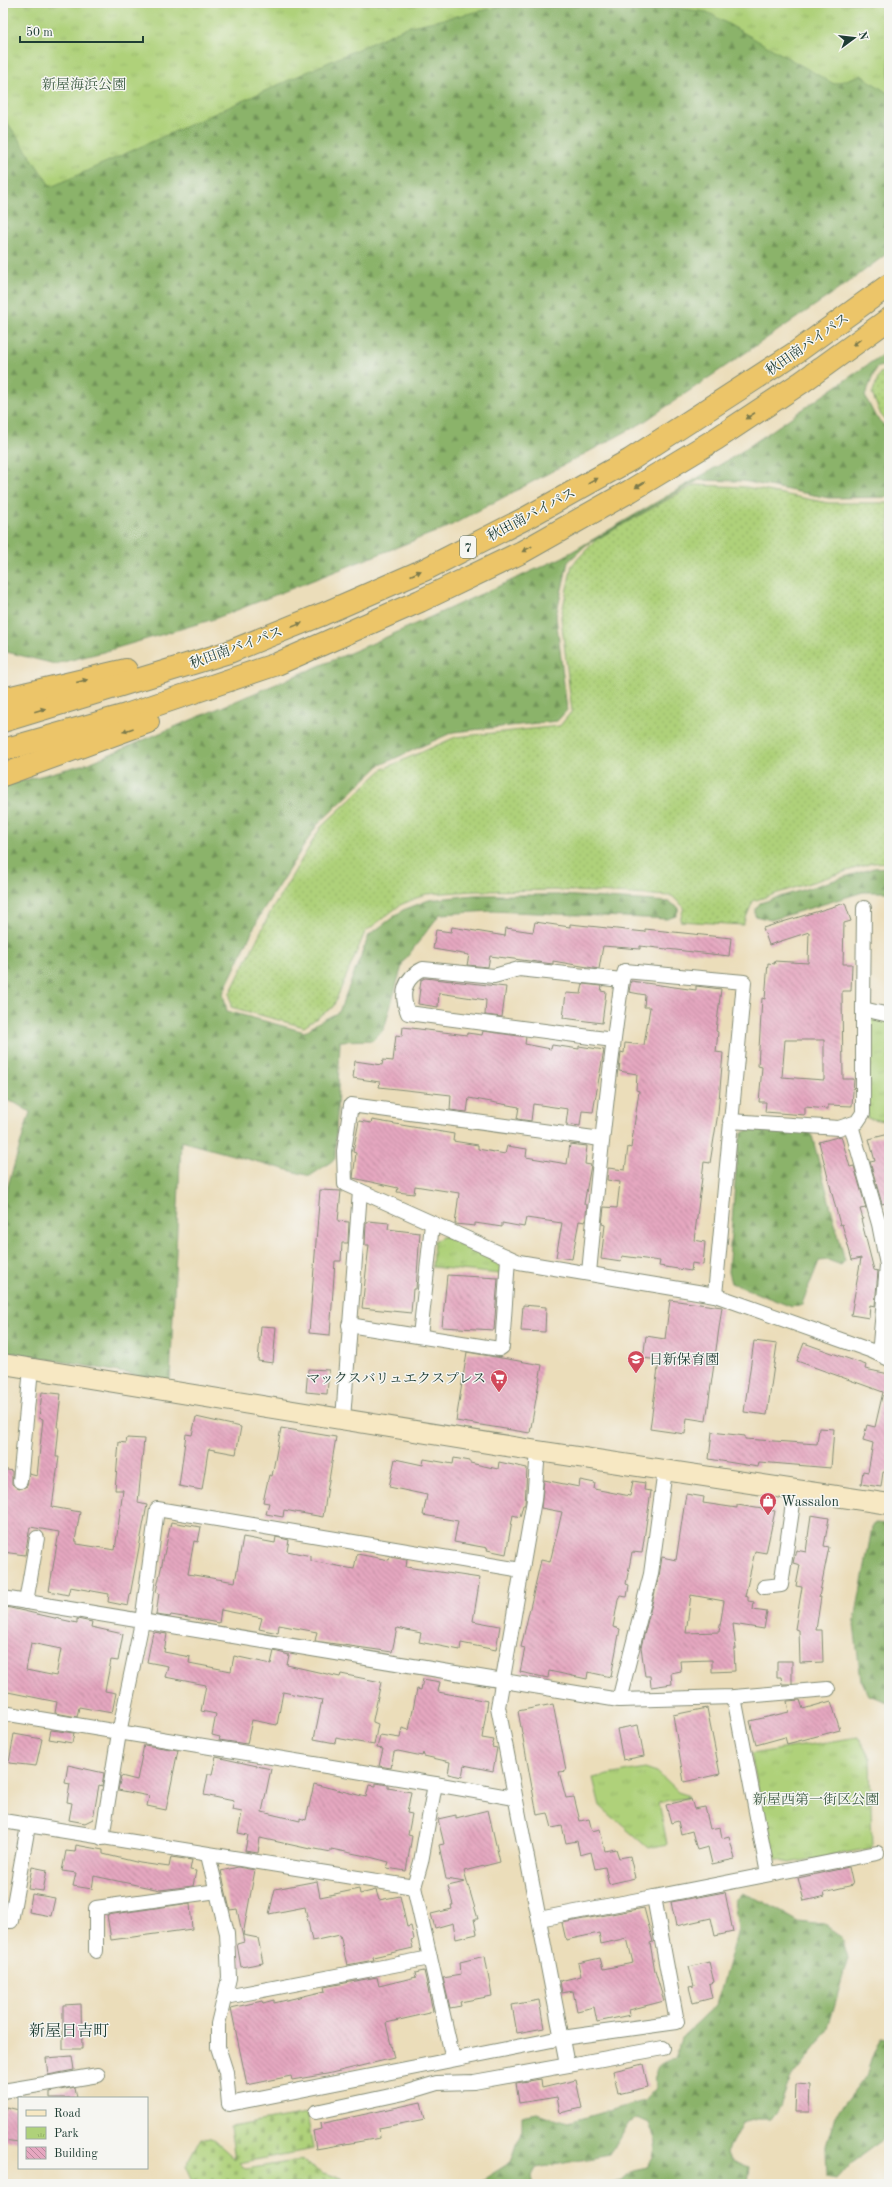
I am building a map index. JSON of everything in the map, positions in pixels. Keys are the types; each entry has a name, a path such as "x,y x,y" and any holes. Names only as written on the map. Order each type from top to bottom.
{"highway":[{"name":"秋田南バイパス","path":"3,721 229,652 268,637 424,570 526,518 630,460 798,351 889,285"},
{"name":"秋田南バイパス","path":"3,750 126,715 277,664 420,601 529,548 630,491 716,439 802,382 889,319"},
{"path":"3,699 141,666 237,637 268,637"},
{"path":"3,775 247,686 277,664"}],"street":[{"path":"730,1121 838,1128 857,1122 863,1113 864,908"},
{"path":"613,1040 408,1013 404,1004 406,981 413,974 423,969 494,976 519,970 622,980"},
{"path":"589,1273 601,1139 613,1040 622,980 626,970 744,982 715,1295"},
{"path":"863,1009 889,1014"},
{"path":"601,1139 351,1105 344,1152 345,1184 508,1259 715,1295 883,1356"},
{"path":"851,1125 879,1224 887,1265 880,1344 883,1356"},
{"path":"343,1419 360,1191"},
{"path":"420,1336 432,1224"},
{"path":"349,1325 499,1349 502,1347 508,1259"},
{"path":"3,1364 538,1451 889,1504"},
{"path":"20,1482 31,1369"},
{"path":"538,1451 534,1500 501,1680 498,1707 567,2065"},
{"path":"619,1700 651,1574 665,1470"},
{"path":"764,1587 781,1585 795,1490"},
{"path":"102,1838 119,1733 142,1622 157,1509 521,1570"},
{"path":"26,1602 37,1538"},
{"path":"3,1598 619,1700 734,1697 828,1689"},
{"path":"734,1697 768,1874"},
{"path":"3,1713 515,1798"},
{"path":"435,1784 421,1862 414,1887 453,2059"},
{"path":"3,1822 414,1887"},
{"path":"3,1921 11,1921 28,1826"},
{"path":"539,1919 877,1853"},
{"path":"208,1855 227,1933 228,1978 226,1997 218,2024 218,2047 226,2072 229,2104 562,2038 677,2022 654,1897"},
{"path":"96,1952 96,1908 217,1891"},
{"path":"226,1997 430,1958"},
{"path":"316,2112 404,2094 437,2083 474,2082 663,2048"},
{"path":"3,2091 98,2075"}],"green space":[{"path":"3,3 889,3 889,252 845,285 642,423 448,527 214,619 103,652 55,664 3,651"},
{"name":"新屋海浜公園","path":"3,3 517,3 407,27 51,187 3,116"},
{"path":"636,3 889,3 889,94 861,75 834,84 707,12"},
{"path":"889,350 889,364 876,368 865,396 875,416 889,430 889,497 829,498 743,481 699,480 586,545 568,562 556,616 567,710 557,721 453,732 380,765 317,825 261,913 223,993 227,1011 305,1032 317,1023 339,1012 369,935 403,910 429,900 474,895 560,895 669,902 679,908 676,916 667,919 492,911 440,914 403,962 384,1029 373,1040 340,1041 335,1159 310,1176 181,1141 170,1381 3,1351 3,1202 30,1112 15,1103 3,1099 3,786 89,763 371,644 563,557 735,456"},
{"path":"889,370 889,424 881,415 872,394 880,373"},
{"path":"694,485 746,487 828,503 889,503 889,862 872,863 753,901 743,925 680,921 684,907 672,896 555,890 475,891 426,894 400,905 365,932 333,1007 304,1027 231,1007 230,993 270,913 321,827 383,769 456,737 560,726 572,711 561,617 572,565 597,539"},
{"path":"889,867 889,892 863,892 771,920 755,916 755,910 760,903 874,868"},
{"path":"875,1015 889,1018 889,1122 867,1118 868,1021"},
{"path":"750,1129 811,1132 845,1261 841,1265 828,1260 819,1261 802,1304 792,1307 731,1283 728,1272 738,1146 742,1133"},
{"path":"445,1236 496,1261 501,1268 500,1274 432,1267 434,1241"},
{"path":"875,1523 889,1524 889,1702 868,1695 861,1680 854,1625 872,1528"},
{"name":"新屋西第一街区公園","path":"858,1737 870,1758 872,1848 789,1863 772,1858 751,1754"},
{"path":"645,1768 657,1772 678,1792 687,1795 687,1798 659,1802 667,1844 648,1848 600,1806 593,1778"},
{"path":"741,1893 764,1902 799,1922 825,1925 842,1937 848,1958 827,2032 790,2079 780,2106 770,2119 757,2119 742,2123 727,2152 730,2159 749,2167 747,2184 590,2184 610,2183 622,2180 633,2170 647,2167 653,2158 656,2142 649,2123 638,2118 627,2124 610,2155 536,2168 532,2176 534,2184 476,2184 511,2162 522,2130 522,2116 536,2113 569,2122 644,2101 656,2088 656,2071 659,2065 675,2058 681,2038 717,2004 738,1930 734,1900"},
{"path":"881,2038 889,2040 889,2123 882,2140 851,2163 836,2180 827,2178 826,2146 835,2116 866,2075 871,2059"},
{"path":"307,2114 313,2149 239,2163 246,2169 301,2160 323,2173 341,2178 342,2184 194,2184 186,2166 202,2137 212,2138 235,2159 230,2127"}],"building":[{"path":"845,903 851,921 844,923 843,964 852,964 851,991 842,991 843,1079 854,1079 852,1106 828,1105 828,1109 805,1107 805,1115 765,1112 766,1102 759,1102 762,1067 758,1066 762,998 765,999 768,963 775,964 774,961 808,963 809,932 769,945 763,928","holes":["785,1040 824,1040 824,1080 782,1077"]},
{"path":"535,922 570,927 570,924 645,932 645,929 731,938 729,956 640,946 640,949 603,946 599,969 553,961 553,964 490,956 488,967 467,965 469,955 433,949 436,930 451,932 452,927 505,936 506,928 533,932"},
{"path":"425,978 506,987 502,1017 485,1015 486,1000 439,993 438,1007 418,1004 421,980"},
{"path":"631,981 696,990 696,986 721,989 716,1031 718,1032 716,1052 723,1053 718,1113 710,1163 704,1162 694,1240 705,1242 703,1265 692,1263 691,1271 659,1266 660,1261 622,1256 621,1262 601,1259 605,1225 602,1224 604,1207 617,1208 620,1182 607,1180 608,1168 625,1170 628,1147 631,1148 639,1091 636,1090 637,1074 619,1071 621,1052 624,1053 625,1043 644,1045 650,1007 644,1007 645,995 629,992"},
{"path":"583,984 602,986 601,991 606,992 602,1023 563,1018 566,993 581,994"},
{"path":"403,1027 467,1035 467,1033 482,1035 483,1031 526,1037 525,1044 551,1049 552,1045 579,1049 579,1046 604,1050 593,1112 582,1111 580,1126 566,1124 568,1109 533,1104 531,1121 517,1119 519,1107 469,1098 467,1112 450,1110 451,1095 379,1087 380,1082 353,1078 355,1061 382,1065 383,1060 393,1061 396,1035 402,1036"},
{"path":"372,1120 454,1134 453,1141 478,1145 478,1149 505,1154 507,1146 527,1149 526,1157 567,1164 570,1144 587,1146 585,1164 591,1165 584,1204 587,1205 585,1222 579,1221 572,1259 556,1257 562,1223 526,1218 524,1227 502,1223 502,1227 475,1223 475,1226 455,1224 459,1193 415,1186 414,1194 397,1192 398,1188 353,1178 356,1153 353,1152 359,1121 371,1123"},
{"path":"889,1134 889,1202 882,1204 870,1162 875,1161 869,1139"},
{"path":"841,1136 850,1167 854,1166 866,1208 860,1209 863,1219 861,1219 874,1270 878,1271 875,1306 870,1305 869,1318 851,1315 861,1258 852,1260 842,1224 840,1225 819,1142"},
{"path":"320,1190 341,1191 338,1221 349,1222 348,1243 342,1243 341,1261 335,1261 330,1335 309,1333"},
{"path":"368,1221 389,1223 388,1229 420,1233 416,1289 413,1289 411,1313 362,1308 369,1245 365,1245 366,1223 368,1223"},
{"path":"447,1275 498,1278 494,1330 442,1327"},
{"path":"670,1300 722,1307 706,1421 687,1418 685,1434 650,1429 659,1360 643,1358 646,1336 665,1339"},
{"path":"523,1305 546,1307 545,1332 521,1331"},
{"path":"261,1326 276,1327 273,1363 258,1361"},
{"path":"754,1341 777,1344 767,1415 744,1412"},
{"path":"804,1343 866,1365 865,1369 889,1374 889,1473 883,1472 881,1487 861,1484 863,1471 868,1472 873,1443 863,1440 867,1425 875,1427 883,1392 797,1361"},
{"name":"マックスバリュエクスプレス","path":"467,1352 542,1365 530,1433 456,1421"},
{"path":"308,1369 329,1370 327,1394 306,1392"},
{"path":"42,1392 61,1394 57,1427 59,1427 56,1457 59,1457 52,1507 80,1512 75,1541 77,1541 77,1544 115,1550 123,1490 115,1490 119,1442 126,1443 127,1438 144,1439 138,1503 147,1505 128,1606 108,1602 109,1594 70,1587 68,1595 49,1591 59,1532 30,1527 25,1555 3,1552 3,1469 12,1471 12,1484 19,1489 27,1486 29,1474 37,1476 43,1419 39,1418"},
{"path":"196,1417 241,1427 236,1454 209,1449 202,1490 179,1486 186,1434 192,1435"},
{"path":"281,1428 336,1437 323,1517 284,1510 283,1517 266,1514 269,1503 263,1502 269,1475 272,1476"},
{"path":"819,1428 834,1429 831,1468 759,1462 758,1467 709,1459 712,1432 745,1436 745,1439 817,1444"},
{"path":"454,1458 498,1469 499,1462 527,1468 525,1505 523,1505 520,1517 513,1515 506,1554 487,1550 488,1548 454,1542 458,1521 423,1515 427,1495 389,1487 395,1459 423,1465 424,1459 453,1464"},
{"path":"544,1480 579,1487 580,1480 595,1483 594,1489 630,1496 633,1481 645,1483 644,1490 651,1491 642,1553 632,1552 626,1584 629,1585 627,1597 620,1596 618,1600 613,1627 620,1629 611,1677 588,1672 587,1679 549,1671 548,1678 520,1672 525,1648 521,1647 541,1560 550,1562 562,1512 541,1508"},
{"path":"686,1494 704,1497 703,1503 737,1508 737,1505 775,1511 766,1553 755,1551 745,1596 748,1597 748,1601 754,1602 753,1610 767,1612 764,1629 733,1624 736,1649 734,1649 735,1671 712,1672 712,1660 680,1661 681,1671 671,1673 672,1684 651,1687 650,1676 645,1676 641,1647 659,1576 662,1557 676,1560","holes":["691,1595 724,1601 719,1632 686,1633"]},
{"path":"811,1515 829,1518 824,1546 829,1547 819,1597 821,1597 816,1630 822,1630 823,1662 800,1663 799,1630 795,1629 802,1587 796,1586 800,1565 793,1563 796,1550 806,1552"},
{"path":"171,1522 201,1527 198,1542 194,1541 188,1574 235,1582 243,1537 275,1543 276,1537 289,1540 287,1551 311,1556 311,1561 354,1569 357,1554 389,1560 390,1557 407,1560 406,1567 480,1578 473,1621 500,1626 496,1650 461,1643 460,1650 419,1642 421,1633 397,1628 392,1652 315,1641 317,1632 279,1625 278,1633 259,1629 262,1618 221,1610 219,1623 171,1615 170,1617 156,1615 159,1593 156,1592"},
{"path":"6,1607 77,1623 77,1619 92,1622 91,1627 123,1634 118,1661 111,1660 105,1691 116,1693 112,1713 79,1707 77,1717 55,1713 57,1702 3,1691 3,1624","holes":["31,1643 61,1649 56,1676 26,1670"]},
{"path":"153,1632 167,1634 164,1652 190,1657 189,1663 231,1671 234,1656 271,1664 274,1651 289,1655 287,1665 340,1677 341,1674 381,1682 373,1720 373,1722 378,1724 374,1745 336,1738 335,1743 314,1739 322,1700 283,1692 277,1725 252,1720 247,1744 219,1740 220,1737 212,1735 216,1714 201,1711 206,1685 165,1677 168,1666 147,1662"},
{"path":"777,1661 792,1661 792,1684 782,1684 781,1677 777,1677"},
{"path":"423,1679 440,1682 438,1692 488,1701 482,1738 494,1740 492,1747 497,1748 493,1771 464,1765 462,1777 448,1774 450,1762 424,1756 423,1753 422,1756 398,1751 394,1752 391,1768 379,1766 383,1749 377,1748 380,1735 400,1738 402,1728 409,1730 417,1689 421,1690"},
{"path":"800,1700 803,1709 831,1701 840,1730 787,1744 785,1737 756,1745 750,1721 789,1712 787,1701"},
{"path":"553,1704 566,1771 559,1772 566,1798 574,1797 580,1821 589,1819 592,1831 600,1829 605,1851 616,1849 619,1858 630,1856 635,1878 609,1884 605,1867 595,1869 591,1852 580,1855 577,1841 566,1843 562,1826 552,1828 548,1813 537,1815 518,1711"},
{"path":"707,1708 720,1774 684,1782 673,1715"},
{"path":"638,1725 644,1756 623,1760 617,1729"},
{"path":"51,1730 74,1733 72,1743 49,1739"},
{"path":"14,1734 42,1739 36,1766 9,1763"},
{"path":"144,1745 178,1750 166,1810 147,1806 149,1796 118,1790 121,1776 137,1780"},
{"path":"216,1757 271,1769 262,1812 300,1821 300,1818 306,1820 314,1784 366,1797 369,1785 376,1786 376,1783 388,1785 388,1788 411,1792 407,1813 412,1814 408,1835 412,1836 406,1871 387,1868 389,1862 366,1856 331,1849 331,1852 310,1849 260,1838 258,1853 245,1851 248,1835 238,1833 242,1812 232,1810 234,1801 204,1795 208,1774 212,1774"},
{"path":"68,1765 104,1773 102,1786 99,1785 93,1819 85,1823 69,1820 72,1803 67,1802 70,1784 65,1783"},
{"path":"691,1799 694,1809 705,1807 710,1829 720,1827 722,1838 729,1836 735,1859 712,1864 708,1847 697,1850 692,1831 681,1834 678,1821 671,1823 666,1805"},
{"path":"488,1810 500,1862 464,1871 478,1919 474,1919 477,1934 456,1939 453,1923 435,1928 431,1914 452,1909 451,1905 453,1905 448,1886 465,1882 446,1879 439,1845 444,1844 438,1819 456,1815 456,1818"},
{"path":"76,1845 103,1850 103,1854 140,1863 169,1867 171,1857 192,1860 190,1870 196,1871 193,1886 160,1890 94,1876 92,1889 73,1886 76,1873 62,1871 66,1851 75,1852"},
{"path":"32,1867 47,1870 43,1891 28,1889"},
{"path":"238,1867 255,1870 243,1935 258,1938 263,1963 241,1967 237,1944 244,1942 237,1909 230,1910 221,1871"},
{"path":"849,1867 853,1885 824,1892 825,1896 804,1901 798,1878"},
{"path":"317,1881 320,1897 359,1889 360,1894 376,1890 379,1900 400,1896 407,1927 411,1926 414,1939 411,1940 413,1948 373,1957 374,1960 347,1965 340,1935 312,1941 305,1907 269,1914 275,1889"},
{"path":"725,1892 733,1932 715,1936 711,1918 676,1926 671,1902"},
{"path":"32,1894 55,1898 51,1916 29,1912"},
{"path":"190,1903 192,1929 111,1940 107,1915"},
{"path":"644,1908 653,1942 650,1943 655,1971 664,2001 629,2010 630,2015 597,2022 594,2007 577,2011 573,1991 562,1993 560,1981 581,1976 578,1963 600,1958 603,1969 633,1963 627,1938 601,1944 599,1933 566,1940 562,1923"},
{"path":"485,1956 492,1996 460,2002 461,2006 450,2008 443,1978 461,1975 460,1962"},
{"path":"709,1962 714,1982 709,1984 712,1998 693,2003 689,1987 694,1986 689,1967"},
{"path":"424,1971 433,2011 386,2023 394,2058 327,2074 292,2080 291,2076 247,2085 231,2008 262,2001 263,2003 274,2000 274,2003 325,1991 324,1987 377,1977 379,1986 416,1977 415,1973"},
{"path":"539,2000 544,2028 517,2033 512,2005"},
{"path":"81,2004 82,2049 63,2049 63,2005"},
{"path":"72,2056 74,2070 48,2075 46,2058"},
{"path":"643,2064 648,2087 618,2094 613,2071"},
{"path":"541,2079 542,2088 576,2080 582,2108 560,2113 557,2097 519,2103 516,2083"},
{"path":"796,2084 810,2085 809,2112 795,2112"},
{"path":"75,2087 77,2097 50,2097 50,2092"},
{"path":"421,2102 425,2119 379,2128 380,2138 316,2149 313,2131 321,2129 320,2124"},
{"path":"6,2107 18,2110 18,2142 3,2140 3,2118"}],"place":[{"name":"日新保育園","path":"636,1374"},
{"name":"マックスバリュエクスプレス","path":"499,1393"},
{"name":"Wassalon","path":"768,1516"}],"district":[{"name":"新屋日吉町","path":"69,2030"}]}
